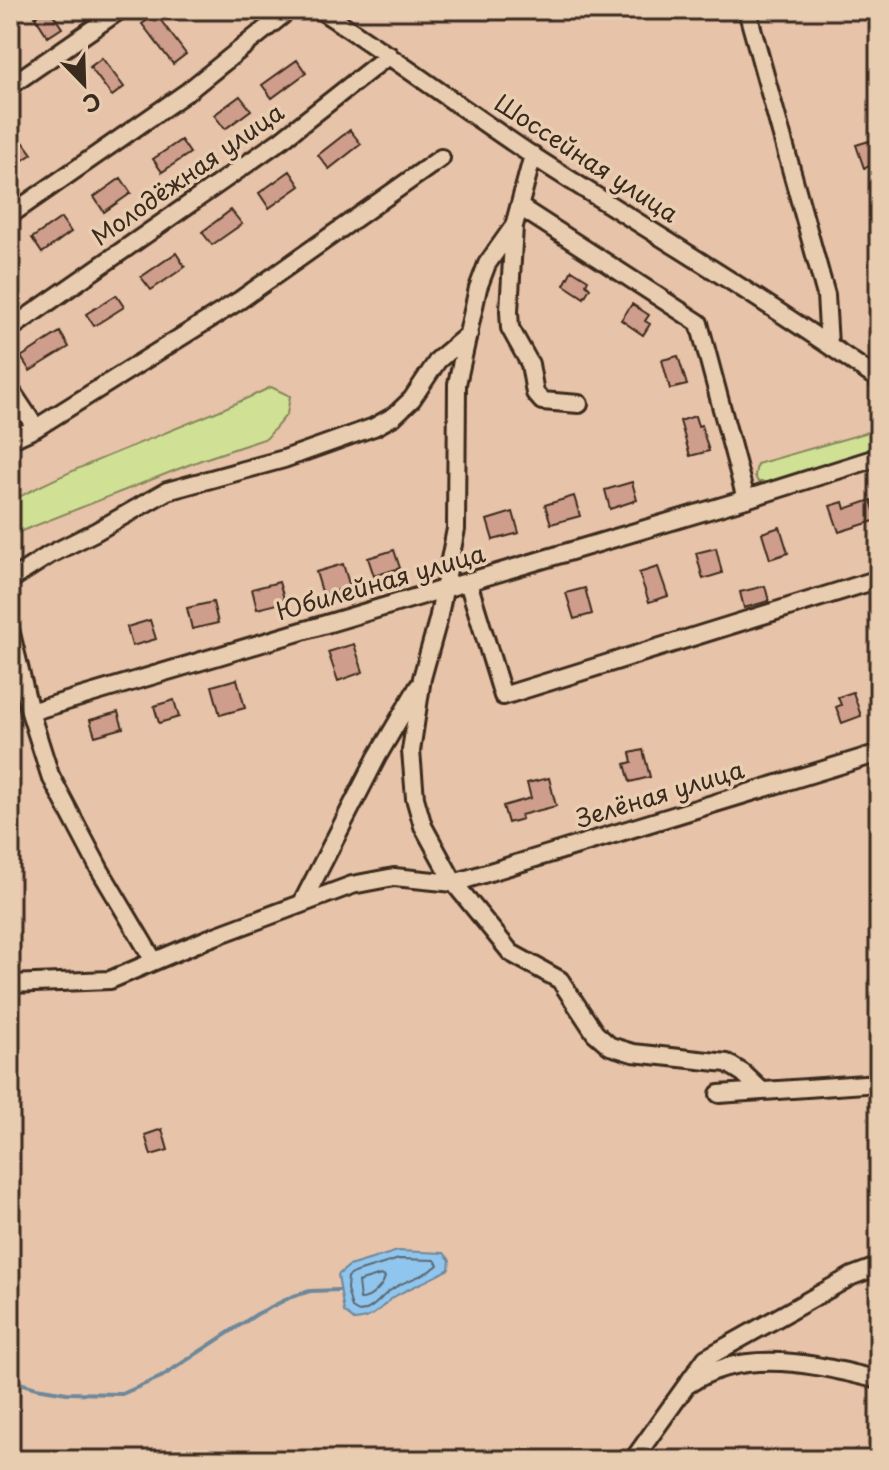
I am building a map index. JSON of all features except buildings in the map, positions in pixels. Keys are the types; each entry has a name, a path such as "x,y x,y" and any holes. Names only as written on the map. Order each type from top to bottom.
{"street":[{"path":"10,86 120,10"},
{"path":"10,215 187,92 289,10"},
{"name":"Шоссейная улица","path":"320,10 533,155 879,380"},
{"path":"747,10 826,295 829,345"},
{"name":"Молодёжная улица","path":"10,329 281,140 389,55"},
{"path":"533,155 514,226 510,328 530,364 535,393 542,401 579,404"},
{"path":"10,440 36,428 240,300 441,158"},
{"path":"520,207 699,323 746,499"},
{"path":"514,226 487,264 478,288 457,384 456,529 422,678 411,751 415,798 423,826 454,883 511,953 560,980 595,1033 610,1046 633,1053 727,1063 762,1091"},
{"path":"10,580 49,555 167,491 194,481 284,459 374,427 394,416 412,399 438,360 469,334"},
{"path":"10,389 36,428"},
{"name":"Юбилейная улица","path":"30,712 879,457"},
{"path":"468,582 503,696 879,579"},
{"path":"10,629 30,712 50,775 100,870 154,961"},
{"path":"303,901 377,757 422,678"},
{"name":"Зелёная улица","path":"454,883 879,753"},
{"path":"10,984 110,980 303,901 352,885 394,877 454,883"},
{"path":"719,1094 879,1083"},
{"path":"633,1460 706,1358 852,1276 879,1266"},
{"path":"681,1390 700,1377 731,1367 775,1361 817,1366 879,1380"}],"green space":[{"path":"271,387 290,396 287,414 267,438 201,460 10,538 10,502 74,471"},
{"path":"879,429 879,449 768,482 758,482 755,476 757,464"}],"water":[{"path":"398,1251 444,1253 450,1260 449,1269 397,1295 373,1314 354,1320 344,1312 338,1275 349,1266"}],"waterway":[{"path":"10,1380 67,1393 122,1394 161,1377 257,1314 291,1297 310,1291 339,1290"}]}
